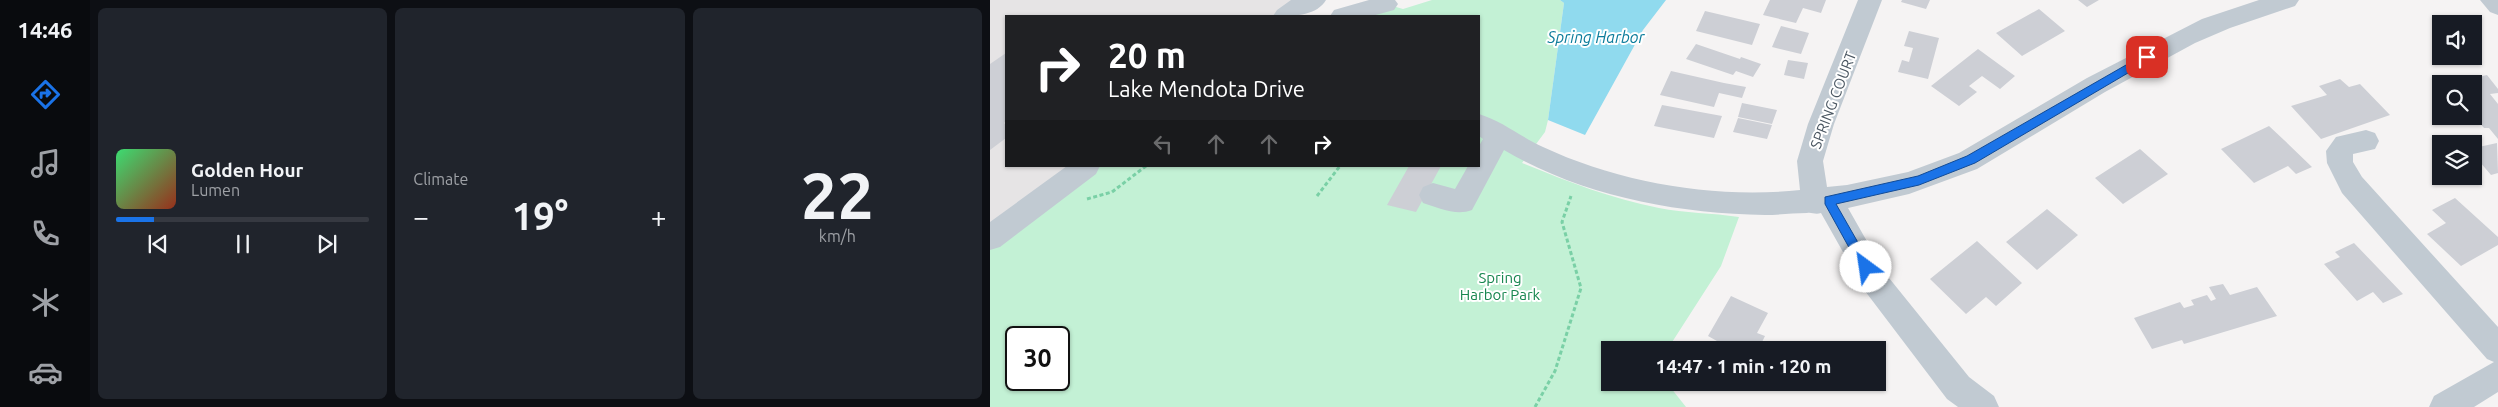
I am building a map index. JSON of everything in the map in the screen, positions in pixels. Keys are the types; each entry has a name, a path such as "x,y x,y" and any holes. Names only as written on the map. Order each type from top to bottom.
{"street":[{"path":"1286,15 1297,7 1314,0"},
{"name":"SPRING COURT","path":"1870,0 1821,124 1810,161 1810,172 1822,202 1875,282 1958,388 1982,407"},
{"path":"1480,152 1488,130 1580,173 1616,186 1665,196 1731,202 1822,202 1919,181 1971,160 2147,57 2202,30 2287,0"},
{"path":"2492,0 2498,6"},
{"path":"1347,15 1388,7"},
{"path":"2366,141 2345,145 2338,151 2340,163 2352,185 2498,349"},
{"path":"990,238 1086,167"},
{"path":"1433,195 1462,202 1475,167"},
{"path":"2445,407 2498,375"}],"path":[{"path":"1081,197 1099,198 1110,194 1145,167"},
{"path":"1316,196 1339,167"},
{"path":"1535,407 1555,371 1581,288 1562,222 1580,173"}],"shaded area":[{"path":"990,0 1314,0 1297,7 1286,15 1005,15 1005,167 1086,167 990,238"}],"green space":[{"name":"Spring Harbor Park","path":"1432,0 1560,0 1564,3 1545,132 1522,163 1589,189 1641,204 1669,210 1739,217 1721,266 1673,341 1601,341 1601,391 1673,391 1686,407 990,407 990,238 1086,167 1480,167 1480,15 1346,15 1386,4 1403,9"}],"water":[{"name":"Spring Harbor","path":"1560,0 1666,0 1643,30 1585,135 1548,120 1564,3"}],"building":[{"path":"1770,0 1826,0 1821,13 1803,8 1796,23 1763,15"},
{"path":"1902,0 1930,0 1926,9 1901,2"},
{"path":"2078,0 2099,0 2087,7"},
{"path":"2039,9 2065,31 2022,56 1996,33"},
{"path":"1705,11 1760,24 1752,45 1696,31"},
{"path":"1781,26 1809,33 1801,54 1772,47"},
{"path":"1909,31 1939,38 1928,79 1898,72 1902,60 1909,62 1913,48 1904,46"},
{"path":"1696,44 1761,64 1753,77 1736,71 1733,75 1686,59"},
{"path":"1978,49 2015,76 2000,89 1982,76 1969,86 1977,92 1959,106 1931,86"},
{"path":"1005,54 1005,139 990,150 990,64"},
{"path":"1788,60 1808,63 1804,79 1784,75"},
{"path":"1671,71 1746,87 1742,98 1719,93 1714,107 1660,95"},
{"path":"2487,75 2498,89 2498,93 2490,94 2498,104 2498,139 2489,128 2484,128 2482,125 2482,76"},
{"path":"2340,79 2349,87 2360,84 2390,115 2321,139 2291,106 2327,95 2319,86"},
{"path":"1742,103 1777,110 1772,124 1738,117"},
{"path":"1662,105 1722,116 1714,138 1654,126"},
{"path":"1738,118 1772,125 1767,139 1733,132"},
{"path":"2269,126 2312,167 2296,174 2288,166 2254,183 2221,149"},
{"path":"2497,143 2498,173 2491,175 2482,164 2482,146"},
{"path":"2140,149 2168,174 2123,204 2095,178"},
{"path":"1408,167 1440,167 1416,212 1387,205"},
{"path":"2455,198 2498,237 2498,245 2461,266 2427,234 2446,223 2432,210"},
{"path":"2047,209 2078,235 2037,270 2006,242"},
{"path":"1977,241 2022,283 1996,306 1986,297 1966,314 1930,279"},
{"path":"2354,243 2403,294 2383,303 2373,292 2357,301 2324,264 2340,257 2335,252"},
{"path":"2223,284 2230,295 2257,287 2277,316 2184,344 2182,340 2152,349 2134,318 2180,302 2184,308 2194,305 2191,300 2207,295 2211,301 2216,299 2209,287"},
{"path":"1731,296 1768,313 1757,333 1765,336 1762,341 1717,341 1708,336"}],"route":[{"path":"1866,267 1840,225 1829,201 1919,181 1971,160 2147,57"}]}
